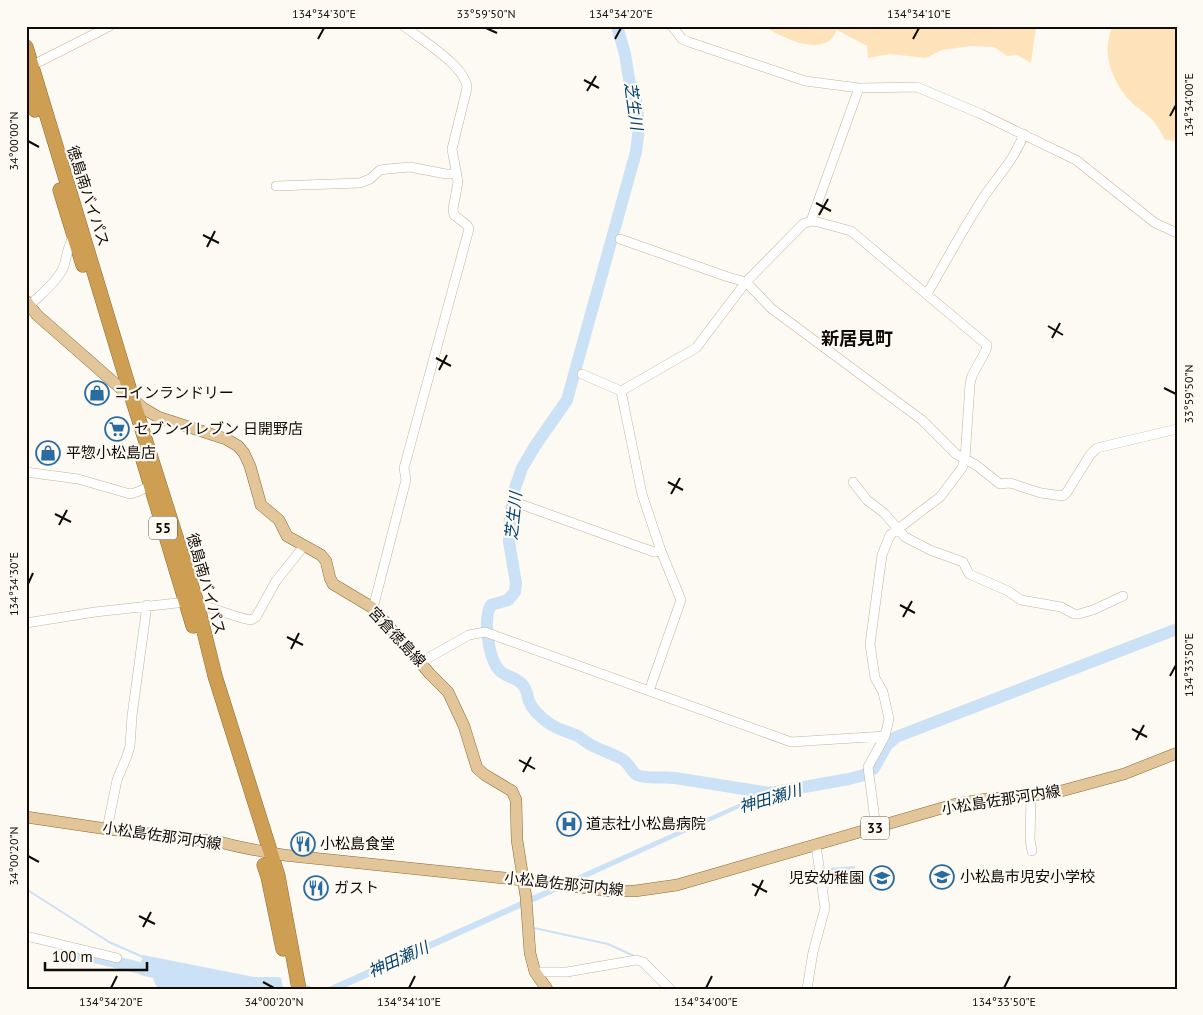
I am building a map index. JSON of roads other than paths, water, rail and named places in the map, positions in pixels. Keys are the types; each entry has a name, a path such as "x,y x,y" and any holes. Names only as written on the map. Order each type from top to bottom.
{"highway":[{"name":"徳島南バイパス","path":"26,48 29,67 150,486 192,602"},
{"name":"徳島南バイパス","path":"26,82 133,401 192,602 215,706 265,851 278,876 294,984"}],"main road":[{"name":"宮倉徳島線","path":"29,307 133,401 158,417 220,437 238,446 244,453 250,466 261,505 279,520 287,536 321,555 326,561 333,584 373,608 448,692 464,726 477,768 512,791 516,800 516,840 526,897 530,953 535,972 546,989"},
{"name":"小松島佐那河内線","path":"26,817 107,829 220,842 236,847 291,856 610,891 635,891 668,887 716,874 956,804 987,799 1054,794 1124,774 1177,753"}],"street":[{"path":"29,67 110,26"},
{"path":"373,608 406,480 404,468 469,229 467,225 454,215 453,209 458,182 452,149 467,88 466,82 448,60 404,26"},
{"path":"672,26 682,39 793,78 819,84 859,88 917,87 1024,134 1076,160 1155,223 1177,233"},
{"path":"811,221 859,88"},
{"path":"927,294 986,193 1004,172 1024,134"},
{"path":"276,186 360,183 370,179 380,170 410,167 446,174 457,174"},
{"path":"621,392 696,348 746,282 803,224 811,221 851,231 987,346 970,384 965,459 962,468 940,498 890,535 882,555 870,644 876,678 883,692 889,719 885,736 868,773 876,828"},
{"path":"29,307 57,277 63,267 70,241 78,233"},
{"path":"620,239 746,282 772,309 922,420 956,454 976,465 1000,484 1010,483 1041,493 1063,496 1090,455 1097,448 1177,429"},
{"path":"582,374 621,392"},
{"path":"621,392 642,494 661,551 681,600 649,690"},
{"path":"26,472 78,479 130,494 150,486"},
{"path":"853,482 867,500 884,513 905,537 926,548 963,562 969,574 1008,591 1024,602 1061,607 1079,614 1124,596"},
{"path":"520,504 654,552 661,551"},
{"path":"26,623 147,605 192,602 236,617 252,620 256,617 276,581 304,546"},
{"path":"107,829 117,780 128,756 130,746 132,716 147,605"},
{"path":"421,662 469,635 487,633 791,742 885,736"},
{"path":"1031,797 1030,840 1032,851"},
{"path":"807,989 813,952 825,908 816,845"},
{"path":"26,936 117,958"},
{"path":"535,972 567,972 636,960 643,962 670,989"}],"water":[{"path":"754,797 756,802 342,989 324,989"},
{"path":"855,866 856,878 830,881 829,868"},
{"path":"143,955 254,977 278,977 306,984 315,989 159,989 153,978 140,975 143,966 141,962"}],"waterway":[{"name":"芝生川","path":"617,26 636,101 639,128 636,152 567,400 535,446 522,468 515,488 510,515 509,542 516,583 515,592 508,600 491,605 487,619 488,638 492,657 496,665 502,673 517,680 524,686 530,704 535,711 553,726 578,736 591,745 622,759 637,775 675,778 770,793 864,775 874,768 887,745 896,737 1177,629"},
{"name":"神田瀬川","path":"747,802 770,793"},
{"path":"26,889 109,942 143,957"},
{"path":"534,928 608,944 634,956"},
{"name":"神田瀬川","path":"77,953 157,972"},
{"path":"648,961 655,968"}],"place":[{"name":"コインランドリー","path":"97,393"},
{"name":"セブンイレブン 日開野店","path":"117,429"},
{"name":"平惣小松島店","path":"48,453"},
{"name":"道志社小松島病院","path":"569,824"},
{"name":"小松島食堂","path":"303,844"},
{"name":"小松島市児安小学校","path":"942,877"},
{"name":"児安幼稚園","path":"882,878"},
{"name":"ガスト","path":"316,888"}],"district":[{"name":"新居見町","path":"857,339"}]}
